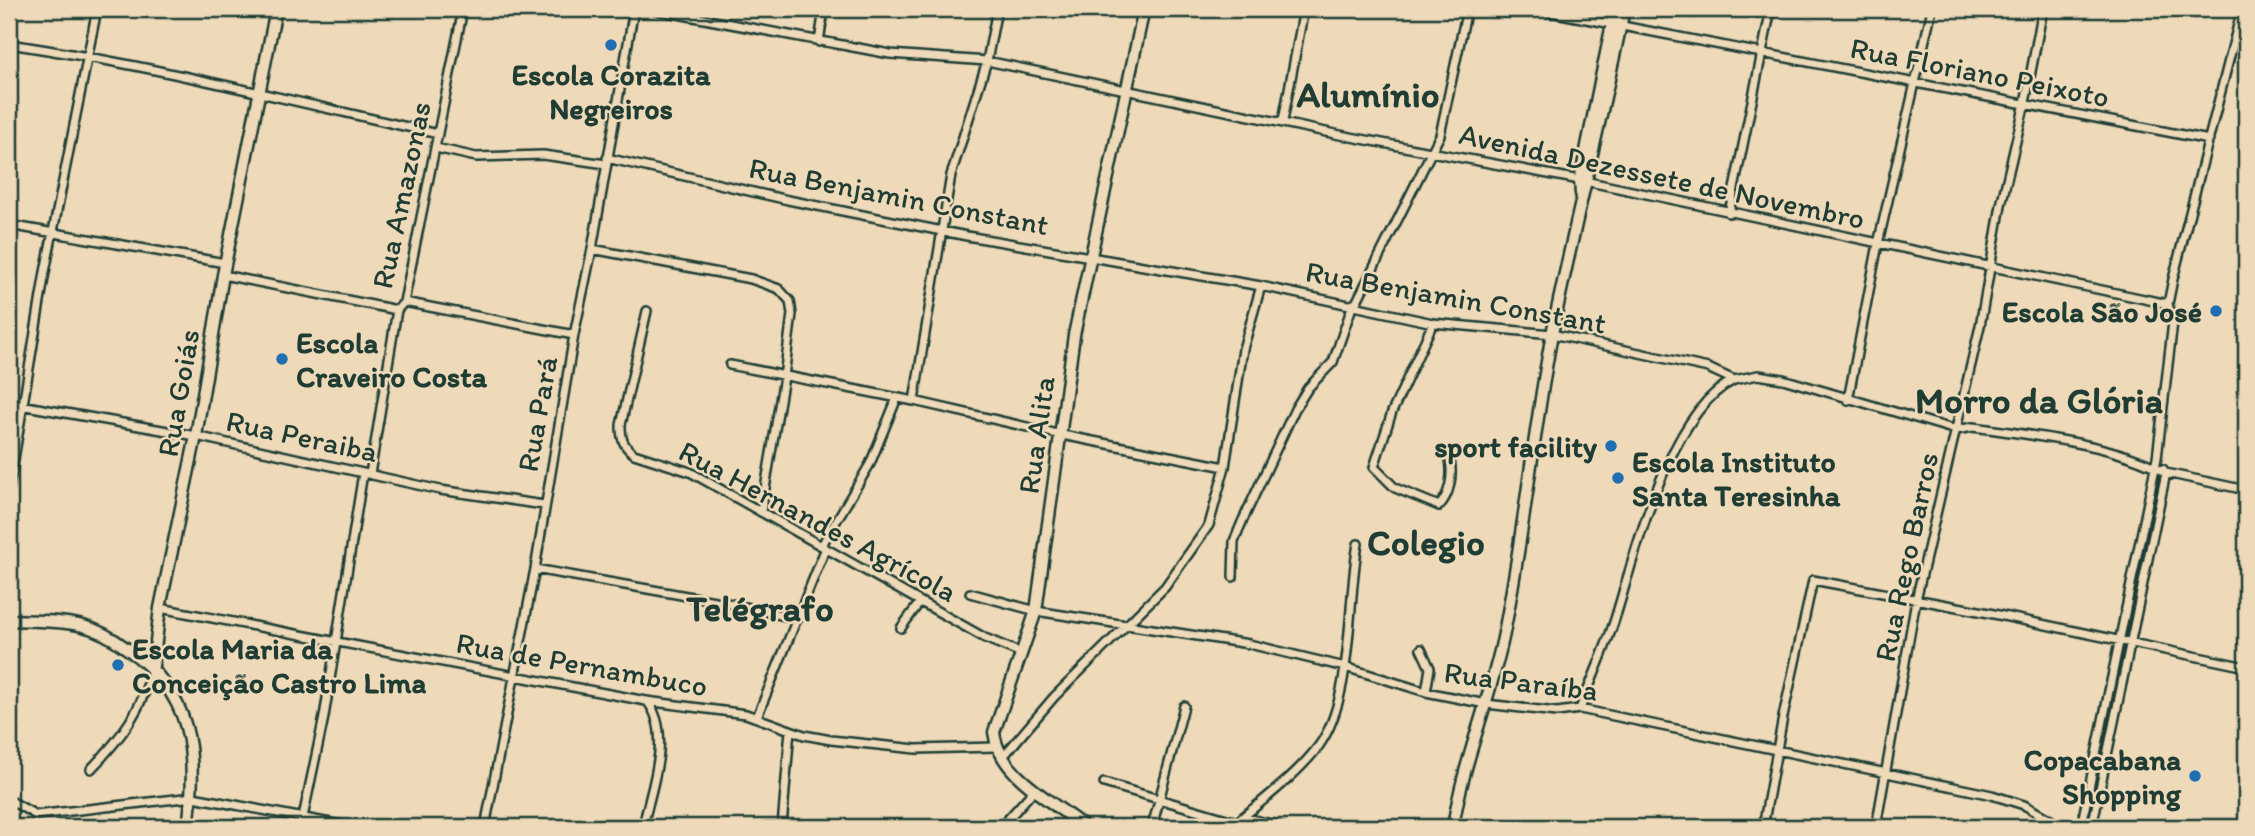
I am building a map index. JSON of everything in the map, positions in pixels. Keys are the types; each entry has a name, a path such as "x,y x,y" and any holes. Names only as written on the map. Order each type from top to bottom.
{"street":[{"path":"9,489 97,9"},
{"name":"Rua Goiás","path":"91,769 113,747 139,711 153,666 160,608 196,436 225,263 276,9"},
{"name":"Rua Amazonas","path":"301,827 324,717 335,642 397,310 404,302 463,9"},
{"name":"Rua Pará","path":"485,827 535,569 574,335 592,249 634,9"},
{"name":"Avenida Dezessete de Novembro","path":"651,9 890,54 987,61 1584,181 2168,304"},
{"path":"819,42 824,9"},
{"path":"914,401 951,175 987,61 997,9"},
{"name":"Rua Alita","path":"996,747 994,732 998,715 1036,611 1074,335 1144,9"},
{"path":"1283,121 1304,9"},
{"path":"1233,577 1234,541 1295,409 1308,388 1333,362 1354,304 1433,152 1448,106 1467,9"},
{"name":"Rua Floriano Peixoto","path":"1535,9 2209,140"},
{"path":"1615,9 1617,24"},
{"path":"1453,827 1461,787 1498,665 1514,584 1534,434 1552,334 1617,24 1623,9"},
{"path":"1729,213 1771,9"},
{"path":"1848,400 1878,244 1932,9"},
{"name":"Rua Rego Barros","path":"1876,827 1916,600 1956,430 2043,9"},
{"path":"2081,827 2156,462 2173,322 2168,304 2242,9"},
{"path":"9,44 259,92 438,134"},
{"name":"Rua Benjamin Constant","path":"436,148 485,158 543,155 607,161 788,201 943,231 1261,286 1433,323 1552,334 1708,368 1734,380 1758,375 1956,430 1973,427 2090,447 2156,462 2166,473 2246,490"},
{"path":"9,225 225,263"},
{"path":"592,249 751,279 772,285 790,301 792,314 784,377 761,512"},
{"path":"223,275 397,310"},
{"path":"1002,759 1054,697 1166,587 1209,525 1225,467 1244,349 1261,286"},
{"path":"404,302 574,335"},
{"name":"Rua Hernandes Agrícola","path":"648,311 624,413 621,438 634,454 690,472 920,602 1021,653"},
{"path":"1433,323 1392,412 1374,467 1395,488 1439,506 1445,499 1450,481 1450,460"},
{"path":"730,365 1225,467"},
{"path":"1580,709 1614,622 1654,489 1698,411 1712,395 1734,380"},
{"path":"757,717 824,548 870,464 897,398"},
{"name":"Rua Peraiba","path":"9,403 196,436 440,490 544,505"},
{"path":"2092,827 2111,725 2166,473"},
{"path":"1237,822 1317,748 1328,727 1345,667 1353,571 1358,544"},
{"path":"535,569 732,604 798,619"},
{"path":"1763,827 1813,580 2246,667"},
{"name":"Rua Paraíba","path":"970,593 1036,611 1237,641 1345,667 1426,692 1486,704 1557,712 1580,709 1992,795 2024,806 2063,827"},
{"path":"901,628 920,602"},
{"name":"Rua de Pernambuco","path":"160,608 646,701 757,717 790,730 874,746 996,747"},
{"path":"9,620 84,626 112,638 153,666 173,696 188,731 193,797 188,827"},
{"path":"1421,649 1430,668 1426,692"},
{"path":"643,827 660,744 657,718 646,701"},
{"path":"1152,827 1184,706"},
{"path":"2102,723 2111,725"},
{"path":"782,827 790,730"},
{"path":"996,747 1002,759 1084,827"},
{"path":"1104,783 1237,822 1282,827"},
{"path":"1001,827 1035,789"},
{"path":"9,800 36,814 193,797 352,827"}],"place":[{"name":"Escola Corazita Negreiros","path":"611,45"},
{"name":"Escola São José","path":"2216,311"},
{"name":"Escola Craveiro Costa","path":"282,359"},
{"name":"sport facility","path":"1611,446"},
{"name":"Escola Instituto Santa Teresinha","path":"1618,478"},
{"name":"Escola Maria da Conceição Castro Lima","path":"118,665"},
{"name":"Copacabana Shopping","path":"2195,776"}],"district":[{"name":"Alumínio","path":"1368,94"},
{"name":"Morro da Glória","path":"2039,400"},
{"name":"Colegio","path":"1426,542"},
{"name":"Telégrafo","path":"760,608"}]}
